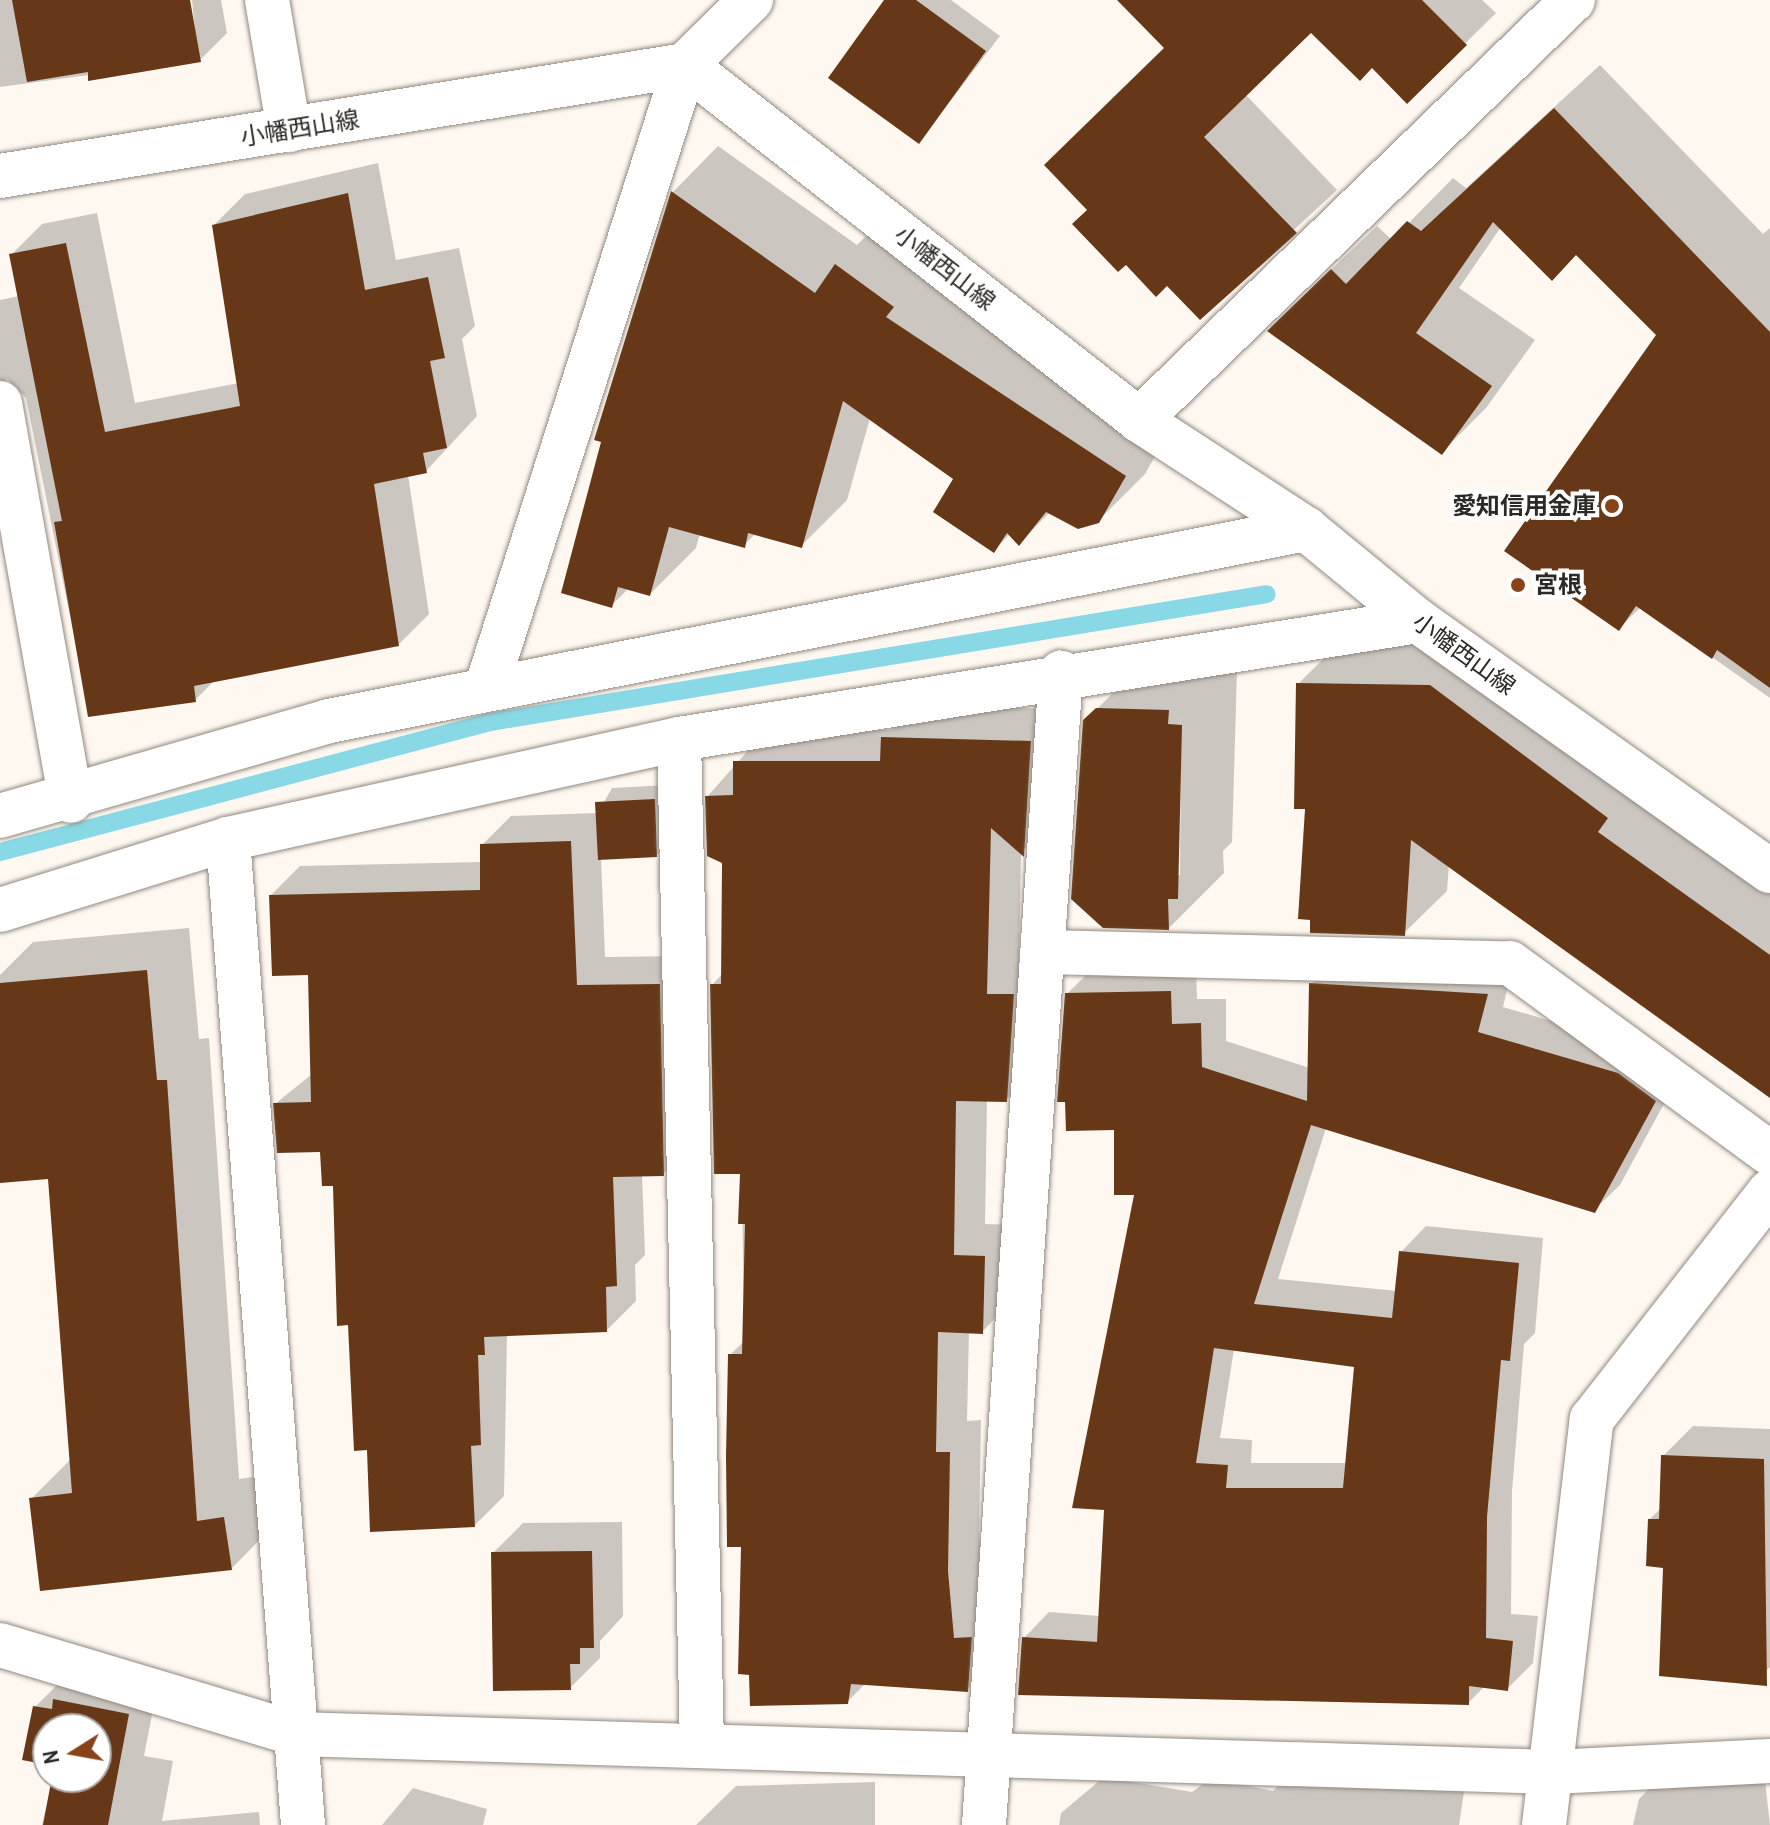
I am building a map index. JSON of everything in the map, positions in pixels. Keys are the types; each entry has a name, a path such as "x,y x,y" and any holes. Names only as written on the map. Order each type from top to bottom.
{"street":[{"path":"267,0 289,130"},
{"path":"486,689 685,65 751,0"},
{"path":"1139,420 1573,0"},
{"name":"小幡西山線","path":"0,176 685,65 1139,420 1306,529 1418,621 1770,871"},
{"path":"0,403 71,801"},
{"path":"0,816 71,801 329,721 1306,529"},
{"path":"0,910 228,839 679,739 1061,673 1418,621"},
{"path":"984,1825 992,1754 1046,952 1061,673"},
{"path":"679,739 702,1746"},
{"path":"228,839 303,1825"},
{"path":"1046,952 1510,963 1770,1153"},
{"path":"1544,1825 1553,1772 1592,1419 1770,1191"},
{"path":"0,1645 296,1734 1553,1772 1770,1761"}],"building":[{"path":"12,0 190,0 201,62 88,81 88,72 27,82"},
{"path":"884,0 916,0 986,51 919,144 828,78"},
{"path":"1117,0 1422,0 1467,45 1407,104 1372,68 1360,81 1311,33 1204,137 1297,233 1200,320 1167,286 1156,297 1126,265 1118,272 1072,224 1087,210 1044,165 1164,48"},
{"path":"1554,108 1770,332 1770,688 1717,650 1712,659 1636,606 1619,631 1504,551 1656,335 1576,255 1552,281 1493,222 1416,333 1492,386 1442,455 1267,331 1331,269 1346,284 1407,221 1421,231"},
{"path":"671,191 815,293 835,264 894,307 886,317 1126,476 1099,523 1078,529 1046,512 1019,546 1007,533 994,553 933,512 953,479 843,401 802,548 748,533 745,548 669,527 650,596 618,587 612,608 561,593 601,442 594,440"},
{"path":"348,193 365,290 428,277 445,358 430,361 447,448 423,453 427,473 374,484 399,646 194,686 196,702 88,717 54,522 62,521 9,254 66,243 105,432 240,406 212,225"},
{"path":"1296,683 1430,685 1608,818 1598,832 1770,955 1770,1098 1411,840 1405,936 1310,933 1310,920 1298,919 1305,809 1294,809"},
{"path":"1096,708 1169,710 1168,724 1182,725 1178,899 1168,899 1169,930 1103,928 1071,899 1083,720"},
{"path":"881,737 1031,741 1024,857 991,828 987,994 1014,994 1007,1102 956,1101 954,1255 985,1256 983,1334 938,1332 936,1452 950,1452 948,1571 954,1638 972,1637 968,1692 851,1684 848,1704 750,1706 749,1675 738,1674 741,1547 727,1547 726,1456 728,1354 742,1354 745,1224 738,1224 740,1174 714,1174 710,984 721,984 722,863 707,856 705,796 733,795 733,761 880,761"},
{"path":"655,799 657,857 598,860 595,802"},
{"path":"571,841 577,985 660,984 664,1176 613,1177 617,1286 606,1287 607,1332 484,1337 485,1355 478,1355 481,1445 471,1446 475,1527 370,1532 367,1450 354,1451 348,1325 337,1326 333,1186 322,1186 320,1152 277,1153 273,1103 311,1102 308,975 272,976 269,895 480,890 480,844"},
{"path":"147,970 157,1080 167,1080 197,1521 224,1517 232,1570 40,1591 29,1498 72,1493 48,1179 0,1183 0,983"},
{"path":"1309,983 1488,994 1478,1032 1618,1073 1656,1101 1595,1213 1311,1125 1254,1304 1392,1318 1399,1251 1519,1263 1510,1361 1501,1360 1487,1517 1486,1638 1513,1641 1508,1691 1469,1686 1469,1705 1018,1695 1022,1637 1097,1642 1104,1510 1072,1508 1134,1195 1114,1195 1114,1130 1066,1131 1065,1102 1057,1102 1065,993 1171,991 1172,1024 1201,1023 1202,1067 1307,1101","holes":["1214,1348 1354,1367 1343,1488 1226,1488 1228,1465 1196,1463"]},
{"path":"1661,1455 1764,1459 1767,1686 1659,1676 1663,1568 1646,1566 1648,1519 1659,1519"},
{"path":"592,1551 594,1648 580,1648 580,1664 570,1664 571,1690 493,1691 491,1552"},
{"path":"53,1699 129,1714 108,1825 43,1825 49,1793 112,1793 112,1713 32,1713 32,1762 22,1760 33,1706 52,1709"}],"waterway":[{"path":"0,852 490,722 1267,594"}],"place":[{"name":"愛知信用金庫","path":"1612,506"},
{"name":"宮根","path":"1518,585"}]}
